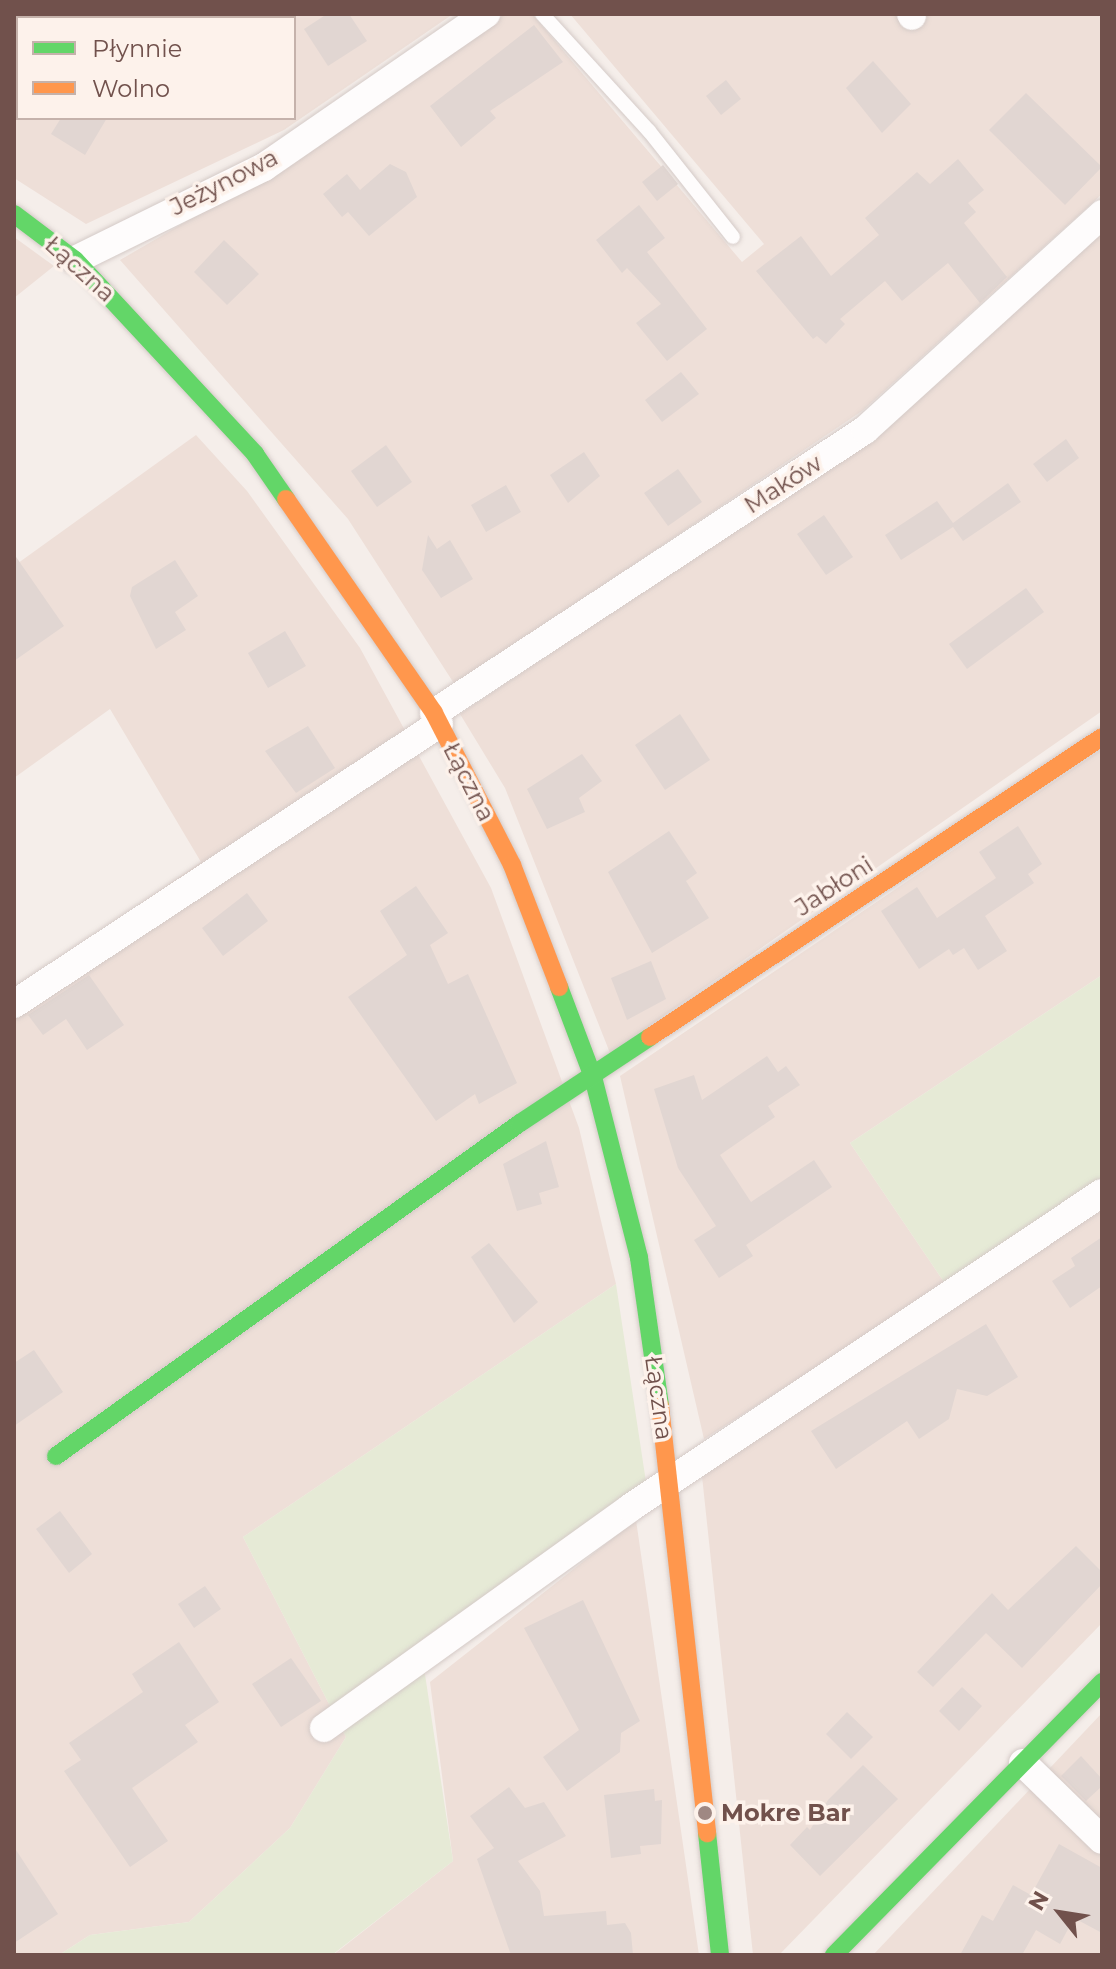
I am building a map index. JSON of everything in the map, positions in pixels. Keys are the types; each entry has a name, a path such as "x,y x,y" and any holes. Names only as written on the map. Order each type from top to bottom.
{"street":[{"name":"Jeżynowa","path":"75,260 264,167 486,14"},
{"name":"Łączna","path":"14,214 75,260 255,454 437,719 512,865 593,1077 639,1258 669,1483 720,1955"},
{"name":"Maków","path":"14,1004 865,430 1102,214"},
{"name":"Jabłoni","path":"56,1456 520,1123 593,1077 679,1014 1102,737"},
{"name":"Łączna","path":"324,1728 669,1483 1102,1193"},
{"path":"834,1955 1102,1682"},
{"path":"1023,1763 1102,1840"}],"lane":[{"path":"542,14 649,131 733,237"}],"shaded area":[{"path":"14,14 453,14 284,130 86,224 14,178"},
{"path":"505,14 532,14 742,262 764,244 570,14 1102,14 1102,194 862,411 455,685 348,519 120,260 311,149"},
{"path":"1102,231 1102,711 610,1053 505,788 460,714 885,430"},
{"path":"14,237 54,266 14,298"},
{"path":"196,435 247,491 360,648 491,888 579,1128 616,1284 243,1537 346,1737 290,1828 189,1922 90,1935 59,1955 14,1955 14,991 201,862 110,709 14,778 14,566"},
{"path":"1102,749 1102,975 850,1143 946,1285 704,1439 620,1076"},
{"path":"1102,1201 1102,1623 779,1955 753,1955 702,1476"},
{"path":"636,1520 699,1955 333,1955 453,1861 430,1682"},
{"path":"1102,1713 1102,1955 873,1955"}],"green space":[{"path":"1102,975 1102,1180 946,1285 850,1143"},
{"path":"616,1284 646,1482 420,1641 453,1861 332,1955 59,1955 90,1935 189,1922 290,1828 346,1737 243,1537"}],"building":[{"path":"327,14 349,14 367,41 328,66 304,29"},
{"path":"534,25 563,62 490,111 496,118 461,147 430,106"},
{"path":"873,61 911,104 882,133 846,88"},
{"path":"726,80 741,99 721,115 706,96"},
{"path":"1026,93 1102,167 1065,205 989,130"},
{"path":"60,120 106,120 85,155 51,134"},
{"path":"958,159 984,190 968,203 976,212 964,223 1007,277 980,303 948,263 902,301 885,281 840,319 845,324 826,344 817,336 813,339 756,271 801,236 831,276 879,235 865,218 917,172 930,184"},
{"path":"390,164 406,172 417,197 369,236 348,212 342,217 323,194 347,174 360,190"},
{"path":"663,165 678,184 657,201 642,182"},
{"path":"639,205 665,238 647,252 707,329 667,361 636,323 661,304 627,268 622,273 596,240"},
{"path":"224,240 259,274 227,305 194,272"},
{"path":"681,372 699,394 662,422 645,400"},
{"path":"1066,439 1079,458 1047,482 1033,464"},
{"path":"386,445 412,482 377,507 351,471"},
{"path":"584,452 600,476 568,503 550,475"},
{"path":"678,469 702,502 668,526 644,493"},
{"path":"1008,483 1021,502 963,541 953,527 901,560 885,535 937,501 953,523"},
{"path":"506,485 521,512 486,532 471,505"},
{"path":"824,515 853,557 826,575 797,534"},
{"path":"428,535 437,549 450,540 473,579 441,598 422,570"},
{"path":"14,554 64,626 14,661"},
{"path":"175,560 198,596 175,612 186,630 156,649 130,596 132,587"},
{"path":"1026,588 1044,612 967,669 949,644"},
{"path":"285,631 306,666 268,688 248,653"},
{"path":"680,714 710,760 665,790 635,745"},
{"path":"308,726 335,768 296,793 265,751"},
{"path":"582,754 602,781 579,798 585,812 547,829 527,789"},
{"path":"1018,826 1042,864 1028,874 1034,883 985,916 1007,951 978,970 964,948 953,955 949,949 919,969 881,911 917,887 937,918 996,878 979,852"},
{"path":"669,831 697,873 686,881 709,918 652,953 608,872"},
{"path":"416,886 448,933 430,945 448,984 468,974 517,1083 479,1104 475,1094 436,1121 348,997 407,955 380,911"},
{"path":"247,893 268,921 223,956 202,928"},
{"path":"651,961 666,999 627,1020 611,978"},
{"path":"89,975 124,1025 87,1050 66,1019 43,1035 28,1015"},
{"path":"767,1056 778,1072 786,1066 800,1085 768,1106 775,1117 720,1155 751,1202 814,1160 832,1187 746,1245 753,1256 719,1278 694,1240 716,1226 678,1168 654,1089 694,1075 702,1100"},
{"path":"546,1141 559,1187 539,1193 542,1204 517,1211 503,1164"},
{"path":"1102,1237 1102,1286 1070,1308 1052,1281 1075,1266 1071,1258"},
{"path":"489,1243 538,1302 514,1323 471,1257"},
{"path":"986,1324 1018,1377 987,1396 957,1389 949,1419 919,1439 907,1421 836,1469 811,1431"},
{"path":"34,1350 63,1392 14,1426 14,1363"},
{"path":"60,1511 92,1554 69,1573 36,1529"},
{"path":"1076,1546 1102,1572 1102,1584 1022,1668 986,1633 933,1687 917,1672 992,1593 1008,1610"},
{"path":"205,1586 221,1609 194,1628 178,1604"},
{"path":"583,1600 640,1721 621,1733 620,1752 567,1791 543,1757 579,1730 524,1628"},
{"path":"179,1642 219,1702 185,1725 198,1742 132,1788 168,1841 130,1867 64,1771 81,1760 69,1743 143,1692 132,1674"},
{"path":"291,1658 321,1701 281,1727 252,1684"},
{"path":"962,1687 982,1706 959,1731 939,1711"},
{"path":"847,1712 873,1737 851,1759 826,1734"},
{"path":"1081,1756 1102,1779 1102,1786 1086,1801 1061,1776"},
{"path":"863,1765 898,1799 820,1876 790,1845 807,1827 810,1830 828,1800"},
{"path":"509,1787 525,1808 544,1802 566,1836 518,1861 540,1891 544,1916 606,1911 607,1925 625,1923 631,1933 633,1955 511,1955 477,1859 494,1848 470,1816"},
{"path":"654,1789 655,1801 662,1800 661,1844 640,1846 641,1854 611,1858 604,1795"},
{"path":"1059,1844 1102,1868 1102,1933 1074,1918 1060,1944 1036,1930 1022,1955 960,1955 982,1915 993,1921 1013,1885 1031,1895"},
{"path":"14,1847 58,1914 14,1943"}],"traffic: fast":[{"path":"14,214 75,260 255,454 286,499"},
{"path":"559,987 593,1077 639,1258 660,1406"},
{"path":"56,1456 520,1123 650,1037"},
{"path":"834,1955 1102,1682"},
{"path":"707,1833 720,1955"}],"traffic: slow":[{"path":"286,499 434,713 512,865 559,987"},
{"path":"650,1037 1102,737"},
{"path":"660,1406 707,1833"}],"place":[{"name":"Mokre Bar","path":"705,1813"}]}
